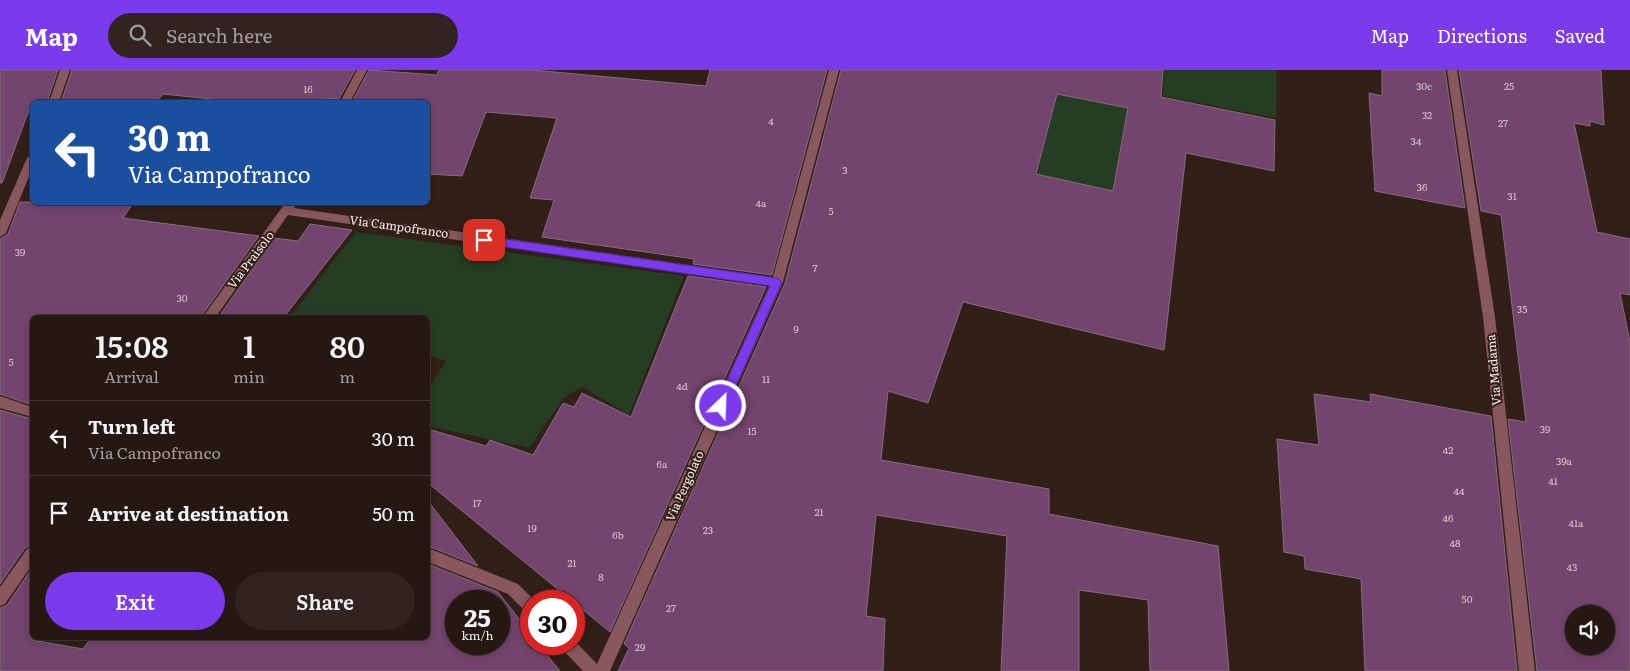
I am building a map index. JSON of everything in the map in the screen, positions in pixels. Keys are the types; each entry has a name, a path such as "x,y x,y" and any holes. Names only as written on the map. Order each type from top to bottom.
{"street":[{"path":"55,100 65,70"},
{"path":"346,100 362,70"},
{"name":"Via Pergolato","path":"602,671 777,282 834,70"},
{"name":"Via Madama","path":"1452,70 1489,317 1496,396 1528,671"},
{"path":"0,233 30,163"},
{"name":"Via Campofranco","path":"290,207 777,282"},
{"name":"Via Praisolo","path":"210,315 290,207"},
{"path":"0,402 30,411"},
{"path":"430,556 513,589 520,596"},
{"path":"0,599 30,557"},
{"path":"578,655 594,671"}],"green space":[{"path":"1164,70 1277,70 1276,118 1163,96"},
{"path":"1057,94 1128,108 1113,191 1037,174"},
{"path":"356,232 684,276 629,415 582,387 564,398 529,448 430,426 430,386 446,361 430,356 430,315 292,315"}],"building":[{"path":"0,70 58,70 48,100 30,100 30,107 2,183 0,183"},
{"path":"72,70 355,70 339,99 220,100 163,94 158,100 62,100"},
{"path":"369,70 437,75 439,70 533,70 706,86 710,70 827,70 772,275 693,264 694,259 542,237 554,200 530,198 557,118 486,112 462,176 430,174 430,100 353,100"},
{"path":"841,70 1163,70 1161,97 1275,120 1274,171 1186,153 1164,350 963,302 928,403 888,391 881,460 1049,489 1049,514 1218,546 1229,671 1150,671 1148,600 1079,590 1079,671 1001,671 1007,536 876,515 866,616 885,619 883,671 618,671 629,648 624,644 785,283","holes":["1057,94 1128,108 1113,191 1036,174"]},
{"path":"1382,70 1445,70 1465,208 1375,191 1369,93 1382,96"},
{"path":"1459,70 1601,70 1604,125 1590,121 1590,126 1574,123 1597,232 1630,239 1630,295 1620,293 1630,342 1630,671 1537,671 1508,419 1526,422 1501,215 1481,211"},
{"path":"20,202 30,202 30,205 132,205 123,218 259,236 202,315 30,315 30,404 0,394 0,239 8,234"},
{"path":"310,224 352,230 285,315 220,315 274,238 298,241"},
{"path":"688,276 766,287 610,632 585,612 585,590 559,590 430,485 430,430 486,446 490,440 533,455 563,403 574,407 582,393 631,417"},
{"path":"1314,394 1371,402 1370,394 1491,416 1517,671 1365,671 1361,579 1305,569 1304,556 1284,552 1277,439 1319,445"},
{"path":"0,410 30,418 30,546 25,548 0,584"},
{"path":"430,504 478,566 430,547"},
{"path":"430,565 493,590 445,590 445,655 510,655 510,607 520,620 520,655 547,655 560,671 0,671 0,608 7,605 30,571 30,640 83,649 90,640 430,640"}],"route":[{"path":"484,240 777,282 721,406"}]}
